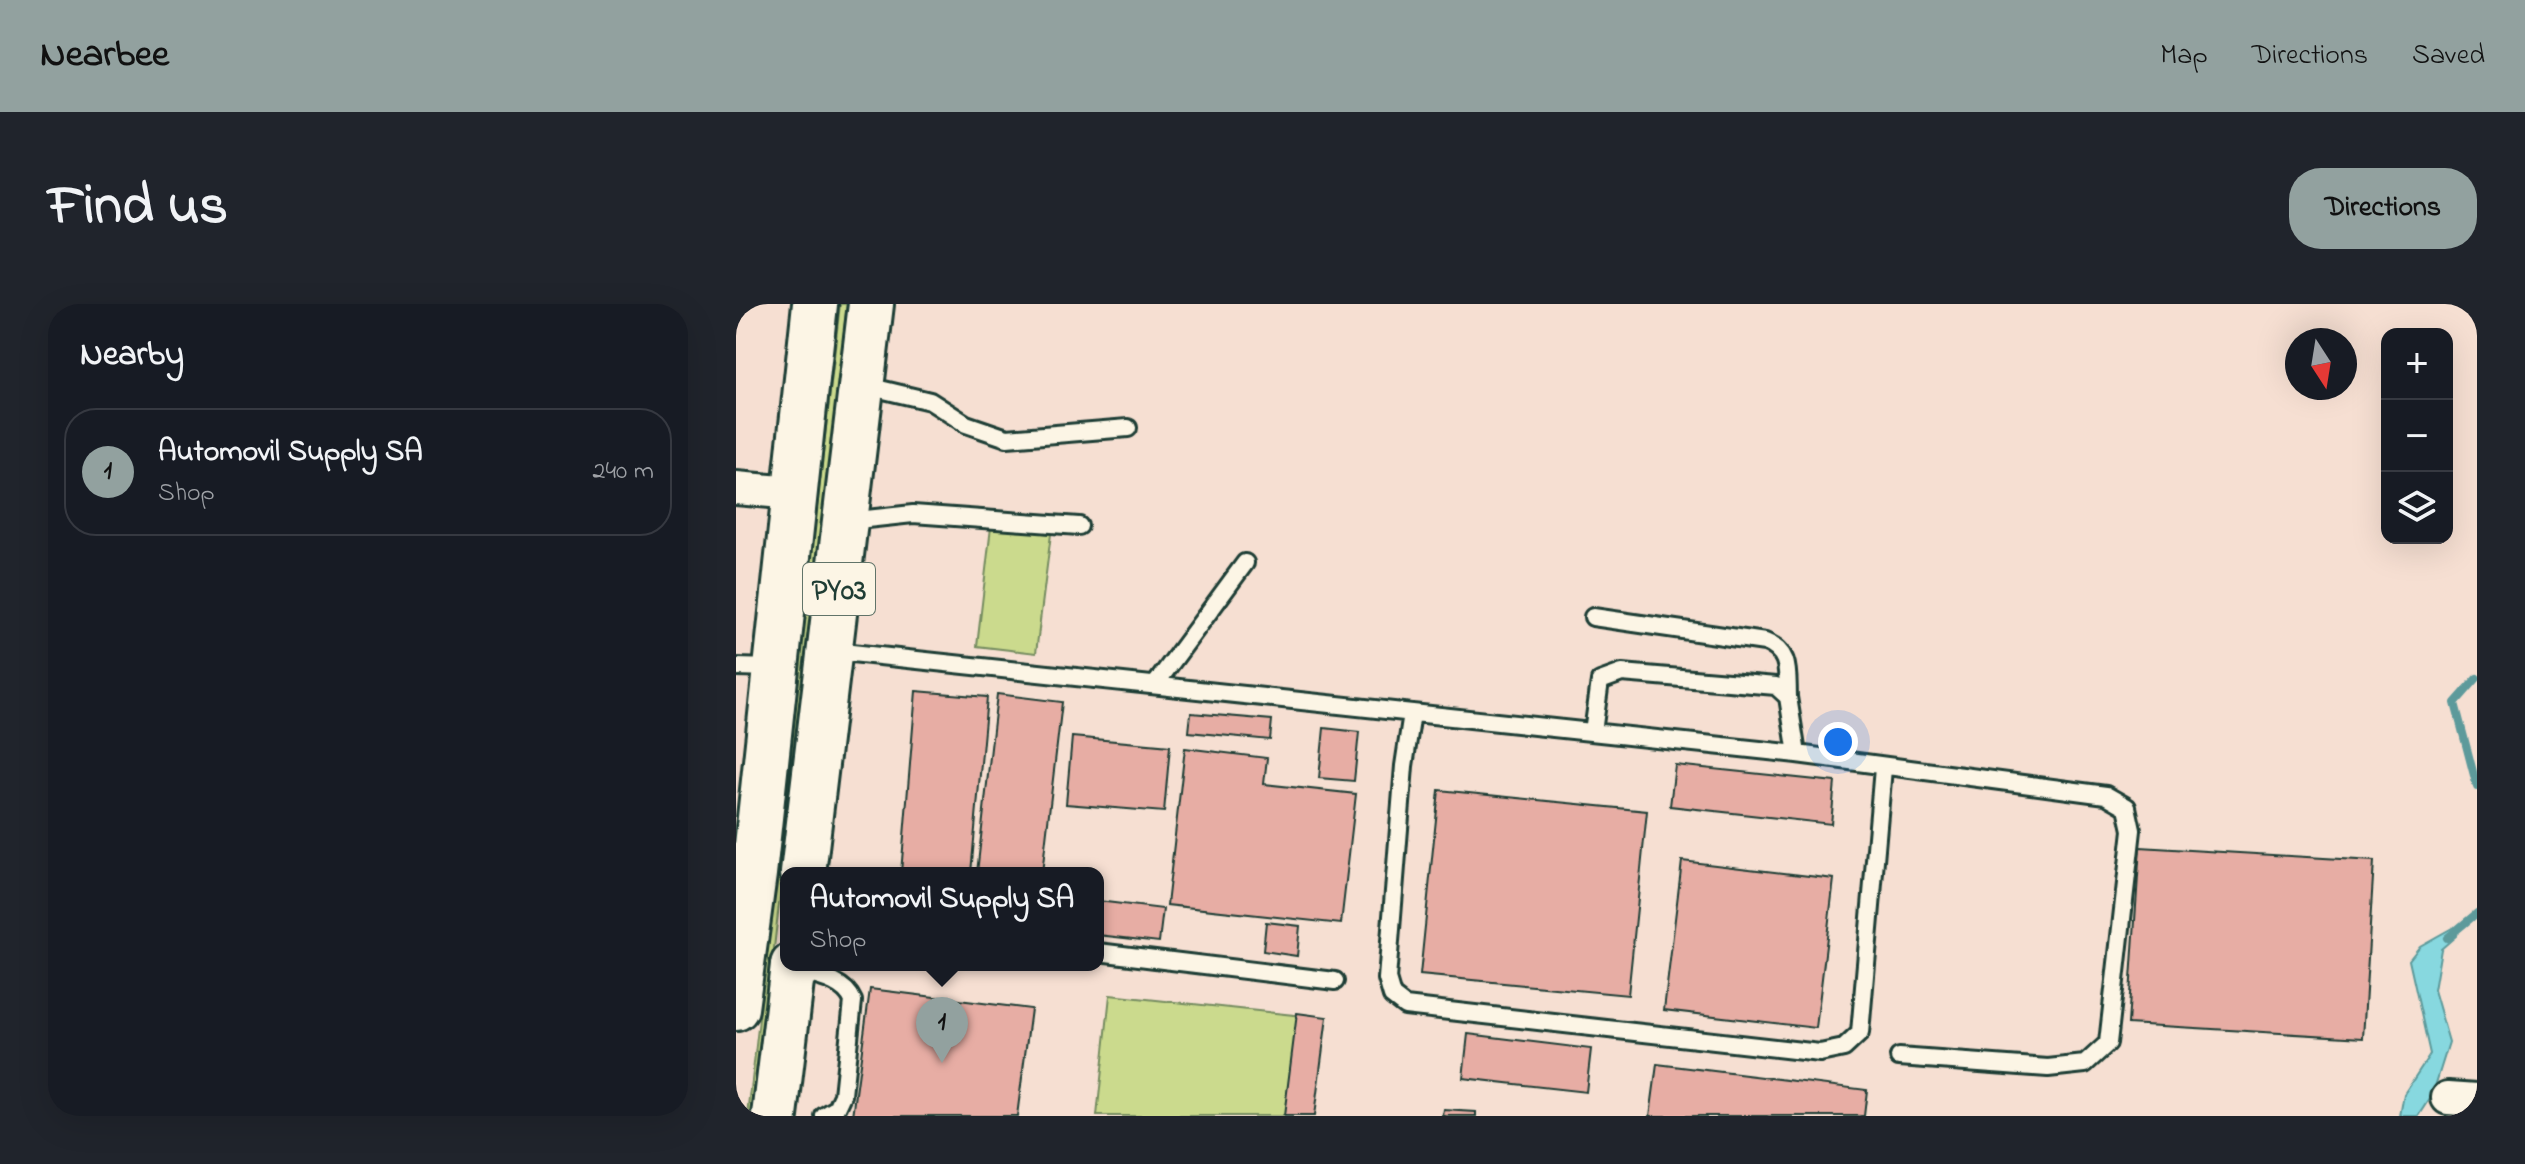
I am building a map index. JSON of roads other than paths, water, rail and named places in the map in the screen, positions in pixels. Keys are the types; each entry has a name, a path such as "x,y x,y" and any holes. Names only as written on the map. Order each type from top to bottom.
{"highway":[{"name":"PY03","path":"736,1008 756,668 794,493 815,304"},
{"name":"PY03","path":"804,867 871,304"},
{"path":"775,1116 792,971"}],"street":[{"path":"736,488 794,493"}],"lane":[{"path":"862,384 930,401 966,424 1007,438 1128,428"},
{"path":"846,521 913,514 1079,526"},
{"path":"1155,685 1245,563"},
{"path":"1593,617 1765,642 1779,647 1786,659 1797,754"},
{"path":"831,651 1797,754 1883,768 2106,795 2127,807 2132,830 2108,1043 2085,1064 2048,1068 1899,1057"},
{"path":"1593,732 1600,681 1622,673 1776,686 1788,697"},
{"path":"1412,713 1404,766 1387,979 1392,996 1405,1006 1820,1053 1844,1048 1860,1033 1883,768"},
{"path":"1104,953 1335,981"},
{"path":"803,971 848,990 853,1001 843,1095 837,1108 824,1116"}],"water":[{"path":"2454,927 2456,936 2441,949 2434,990 2449,1042 2432,1096 2419,1116 2400,1116 2404,1094 2430,1054 2409,960 2420,946"}],"waterway":[{"path":"2477,678 2455,703 2477,787"},
{"path":"2447,938 2477,913"}],"place":[{"name":"Automovil Supply SA","path":"942,1063"}]}
